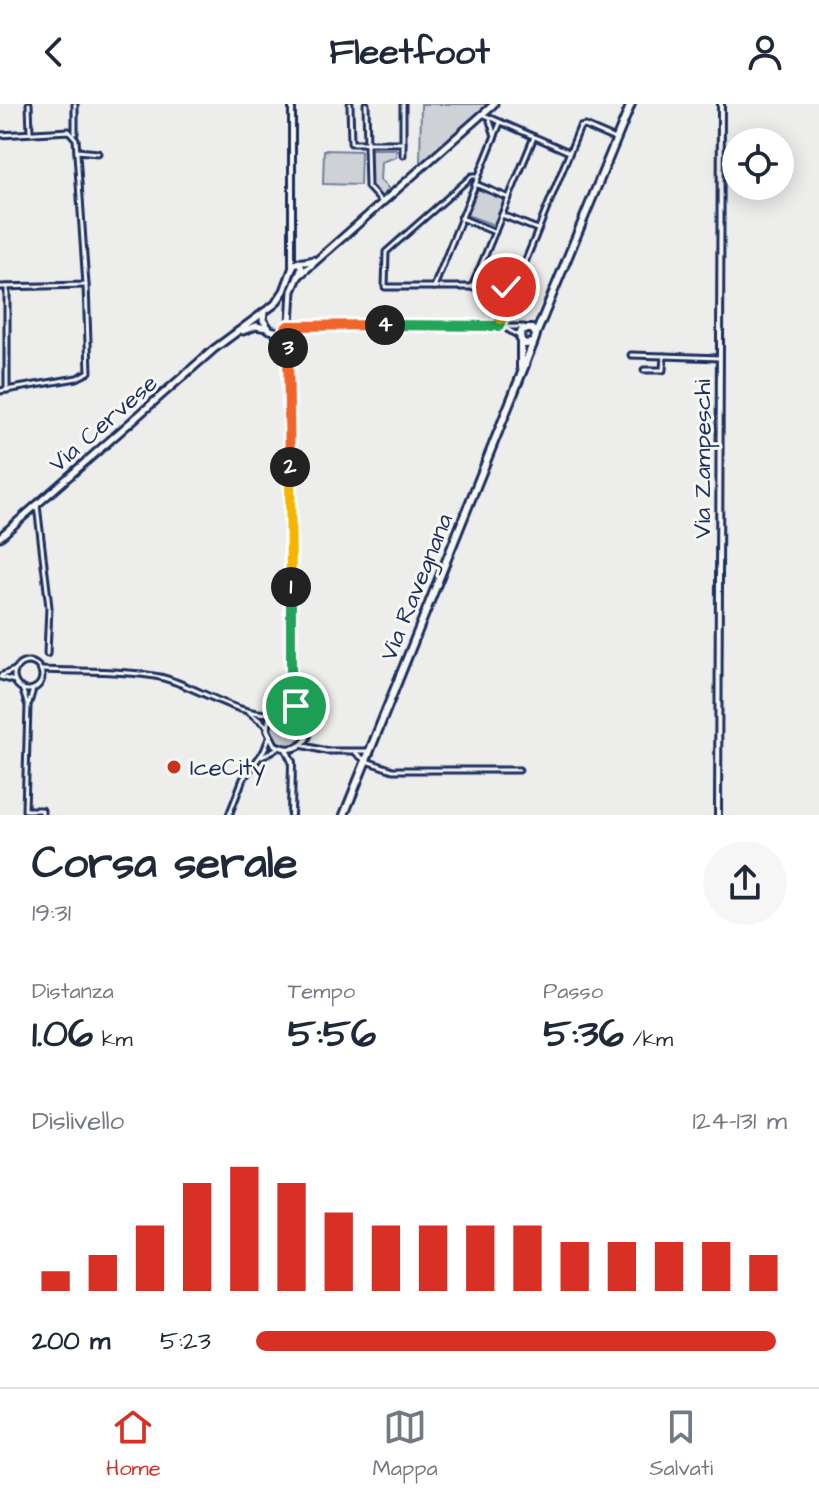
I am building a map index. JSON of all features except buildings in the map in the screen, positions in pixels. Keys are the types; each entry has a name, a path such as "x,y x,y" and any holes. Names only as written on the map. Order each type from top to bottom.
{"main road":[{"name":"Via Cervese","path":"299,276 494,104"},
{"path":"532,343 525,344 520,339 521,331 531,330 544,320 631,104"},
{"name":"Via Cervese","path":"0,537 231,337 275,304 287,287 292,268 299,262 309,262 321,256"},
{"path":"264,312 263,320 267,328 274,332 286,328 292,291 302,268 299,262"},
{"path":"275,304 282,305 290,314"},
{"name":"Via Cervese","path":"231,337 256,326 267,328"},
{"name":"Via Ravegnana","path":"344,815 521,372 532,343 531,330"},
{"name":"Via Ravegnana","path":"520,339 521,372"}],"street":[{"path":"29,104 30,133"},
{"path":"0,391 84,376 90,366 75,104"},
{"path":"292,104 292,268"},
{"path":"350,104 351,143 403,143"},
{"path":"366,104 368,187 382,202"},
{"path":"403,104 403,155"},
{"name":"Via Zampeschi","path":"718,815 721,104"},
{"path":"485,112 492,120 569,152"},
{"path":"492,120 495,136"},
{"path":"434,288 500,123"},
{"path":"500,326 537,229 582,126 617,139"},
{"path":"0,135 69,131 75,137"},
{"path":"472,287 534,137"},
{"path":"77,151 98,153"},
{"path":"478,176 472,176 386,252 385,287 506,287 512,291"},
{"path":"475,184 509,198"},
{"path":"502,215 537,229"},
{"path":"461,218 495,232"},
{"path":"290,249 299,262"},
{"path":"0,287 86,285"},
{"path":"7,287 7,390"},
{"path":"290,314 303,325"},
{"path":"315,747 308,735 308,722 291,691 289,358 286,328 303,325 500,326 531,330"},
{"path":"500,326 520,339"},
{"path":"274,332 289,358"},
{"path":"631,355 720,358"},
{"path":"644,370 663,370 664,356"},
{"path":"37,505 49,607 47,654"},
{"path":"0,676 28,662 41,670 56,673 155,676 174,680 257,714 273,713 283,708 300,711"},
{"path":"15,670 15,681"},
{"path":"41,670 42,676 33,689 28,706 25,810 42,810 42,815"},
{"path":"42,676 56,673"},
{"path":"0,676 15,681 22,688 28,706"},
{"path":"22,688 33,689"},
{"path":"283,708 291,691"},
{"path":"239,707 267,726"},
{"path":"229,815 243,779 267,746 267,726 273,713"},
{"path":"291,815 292,762 308,735"},
{"path":"269,737 279,747 286,749 299,746 356,753 370,750"},
{"path":"253,765 268,751 279,747"},
{"path":"286,749 292,762"},
{"path":"356,753 366,761 393,770 519,770"}],"shaded area":[{"path":"421,104 490,104 420,166"},
{"path":"370,149 396,149 396,157 381,162 380,180 389,189 381,197 370,185"},
{"path":"324,150 361,151 360,185 323,184"},
{"path":"479,186 504,199 494,225 467,215"},
{"path":"288,711 300,716 305,728 300,740 288,745 276,740 271,728 276,716"}],"place":[{"name":"IceCity","path":"174,767"}],"route":[{"path":"296,706 291,691 290,364 285,329 303,325 499,326 512,291 506,287"}]}
